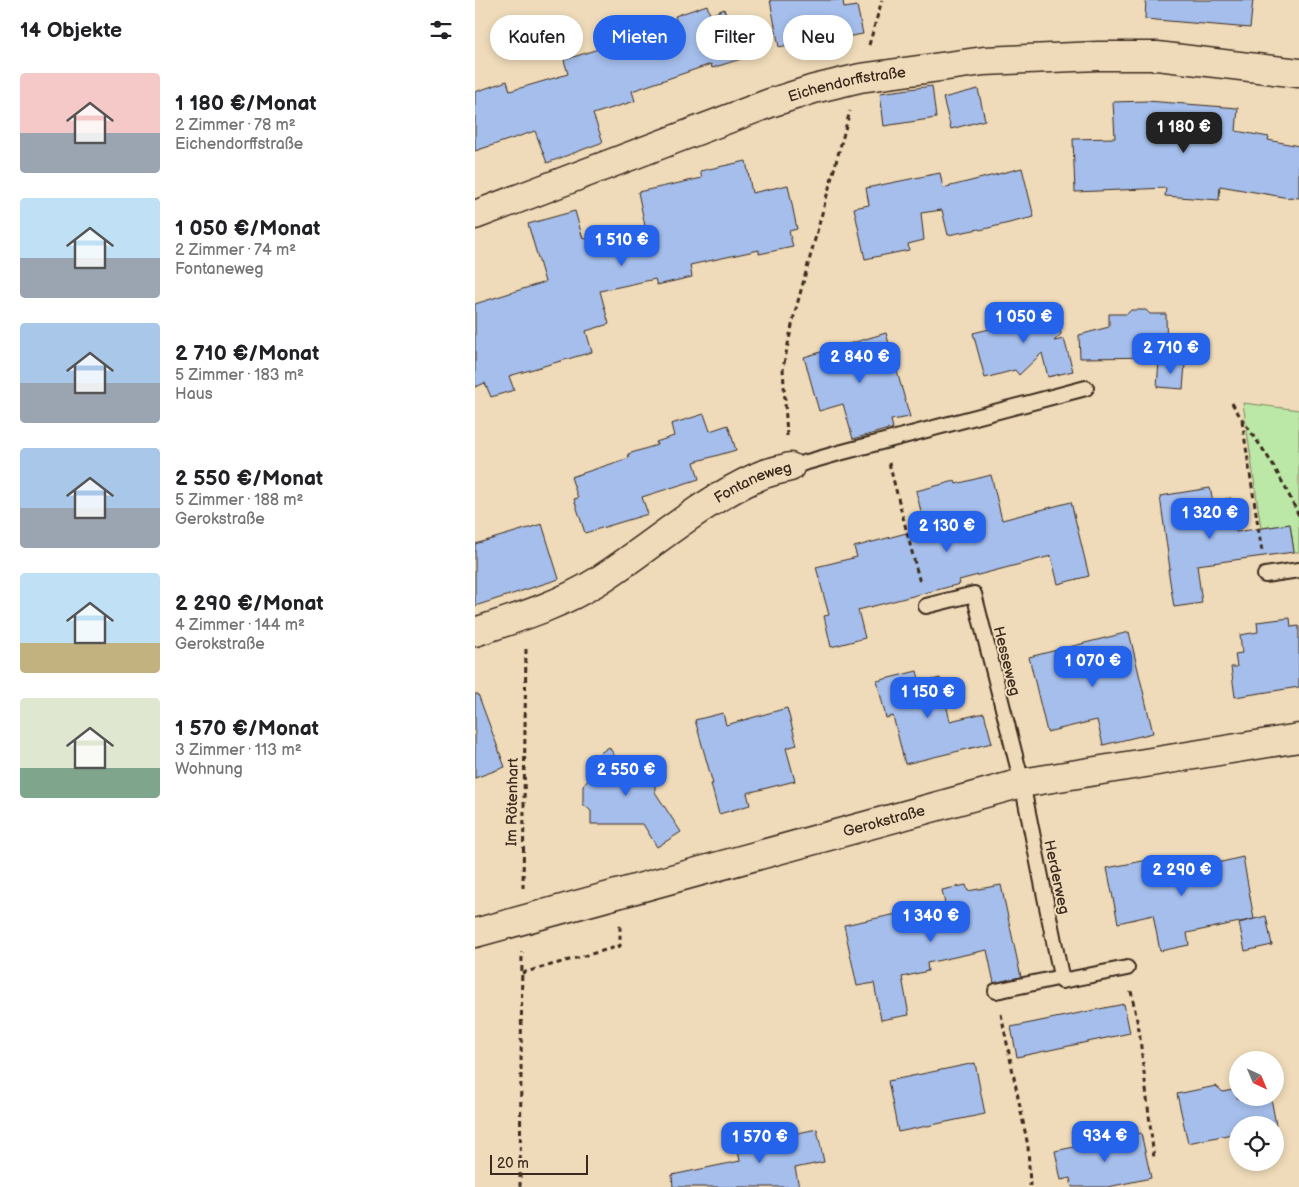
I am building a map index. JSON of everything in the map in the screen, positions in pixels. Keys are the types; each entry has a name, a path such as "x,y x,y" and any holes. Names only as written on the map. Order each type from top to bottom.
{"street":[{"name":"Eichendorffstraße","path":"475,215 770,103 814,89 860,78 984,61 1099,56 1157,56 1299,73"},
{"name":"Fontaneweg","path":"475,632 521,617 568,598 597,581 695,512 758,476 790,467"},
{"name":"Gerokstraße","path":"475,933 1022,783 1299,738"}],"lane":[{"name":"Fontaneweg","path":"790,467 1086,388"},
{"path":"1265,575 1299,570"},
{"name":"Hesseweg","path":"926,606 973,594 1022,783"},
{"name":"Herderweg","path":"1022,783 1061,978"},
{"path":"996,991 1061,978 1062,981 1127,968"}],"path":[{"path":"876,18 881,0"},
{"path":"786,422 783,368 794,316 853,102"},
{"path":"1232,403 1283,482 1299,516"},
{"path":"1242,421 1265,575"},
{"path":"892,472 913,555"},
{"name":"Im Rötenhart","path":"520,1187 526,639"},
{"path":"522,972 620,946 621,893"},
{"path":"1127,968 1139,1030 1154,1158"},
{"path":"996,991 1028,1146 1030,1186"}],"green space":[{"path":"1243,403 1299,410 1299,552 1294,552 1290,524 1261,528"}],"building":[{"path":"770,0 843,0 844,8 857,6 863,34 853,36 853,15 783,15 783,46 779,47"},
{"path":"1146,0 1253,0 1250,28 1145,19"},
{"path":"707,5 710,15 696,15 696,60 738,60 712,68 711,64 632,91 635,101 593,114 603,142 547,163 535,131 475,151 475,92 507,81 510,91 568,74 564,60 583,60 583,54 593,51 593,60 686,60 686,15 678,15"},
{"path":"724,9 726,15 710,15"},
{"path":"932,86 936,118 884,126 880,93"},
{"path":"978,89 985,120 951,129 943,98"},
{"path":"1147,101 1238,108 1236,131 1269,137 1268,140 1299,146 1299,198 1289,198 1220,186 1219,200 1165,196 1166,188 1075,192 1073,139 1115,138 1113,102"},
{"path":"746,161 752,193 788,185 797,229 789,231 793,247 759,254 759,250 690,265 692,277 657,285 655,279 600,291 609,324 586,331 592,352 509,376 514,390 491,397 485,383 475,387 475,304 545,282 528,224 575,211 583,239 645,226 638,192 702,178 700,171"},
{"path":"1022,168 1034,217 980,230 948,235 942,210 921,213 924,240 908,244 909,250 865,259 854,208 869,205 866,188 940,173 943,188"},
{"path":"1054,306 1061,334 1054,341 1064,339 1073,371 1048,377 1042,353 1019,375 1015,370 985,378 973,333 998,327 996,321"},
{"path":"1131,310 1146,310 1150,314 1166,314 1167,357 1080,358 1079,335 1109,327 1109,314 1127,314"},
{"path":"886,333 910,417 891,420 893,428 853,439 843,404 819,411 804,357"},
{"path":"1159,361 1185,364 1183,389 1157,387"},
{"path":"704,414 710,431 728,425 736,450 694,462 699,479 642,497 648,514 585,533 574,499 578,498 571,477 629,458 628,454 657,445 656,442 674,436 671,424"},
{"path":"991,475 1002,520 1071,502 1089,576 1058,584 1051,556 959,580 960,584 858,610 865,638 831,647 824,616 829,615 816,567 857,557 854,547 925,528 916,491 955,481 956,484"},
{"path":"1210,488 1213,501 1231,498 1236,532 1290,524 1294,552 1197,565 1202,603 1174,607 1160,496"},
{"path":"542,524 559,579 475,606 475,544"},
{"path":"1290,618 1291,627 1299,626 1299,687 1235,697 1231,667 1237,667 1235,654 1242,653 1240,635 1258,632 1257,622"},
{"path":"1129,632 1153,733 1103,745 1097,720 1047,732 1029,657"},
{"path":"917,671 920,683 940,678 950,721 984,713 992,743 905,764 893,716 886,718 877,681"},
{"path":"475,694 478,694 505,767 475,778"},
{"path":"787,708 797,745 786,748 795,781 747,793 750,805 719,814 711,784 713,784 695,720 723,713 726,725"},
{"path":"609,747 616,758 624,758 634,765 647,765 655,774 655,792 681,832 657,847 643,824 591,824 591,811 583,804 583,786 589,779 590,760"},
{"path":"1243,857 1254,919 1187,933 1189,945 1160,951 1153,915 1118,923 1107,868 1148,860 1150,871 1207,859 1209,865"},
{"path":"966,885 968,891 1001,885 1021,977 994,983 987,950 927,963 928,971 902,977 909,1015 881,1020 874,983 857,986 844,925 945,904 942,890"},
{"path":"1266,916 1272,945 1245,951 1239,923"},
{"path":"1124,1004 1130,1033 1017,1057 1011,1027"},
{"path":"975,1063 985,1114 898,1132 888,1081"},
{"path":"1216,1086 1223,1092 1229,1091 1229,1106 1272,1106 1274,1116 1229,1116 1229,1135 1188,1143 1177,1094"},
{"path":"817,1129 824,1162 795,1168 799,1187 673,1187 672,1175 740,1161 737,1146"},
{"path":"1141,1133 1151,1178 1108,1187 1072,1187 1070,1178 1061,1180 1055,1151"}]}
